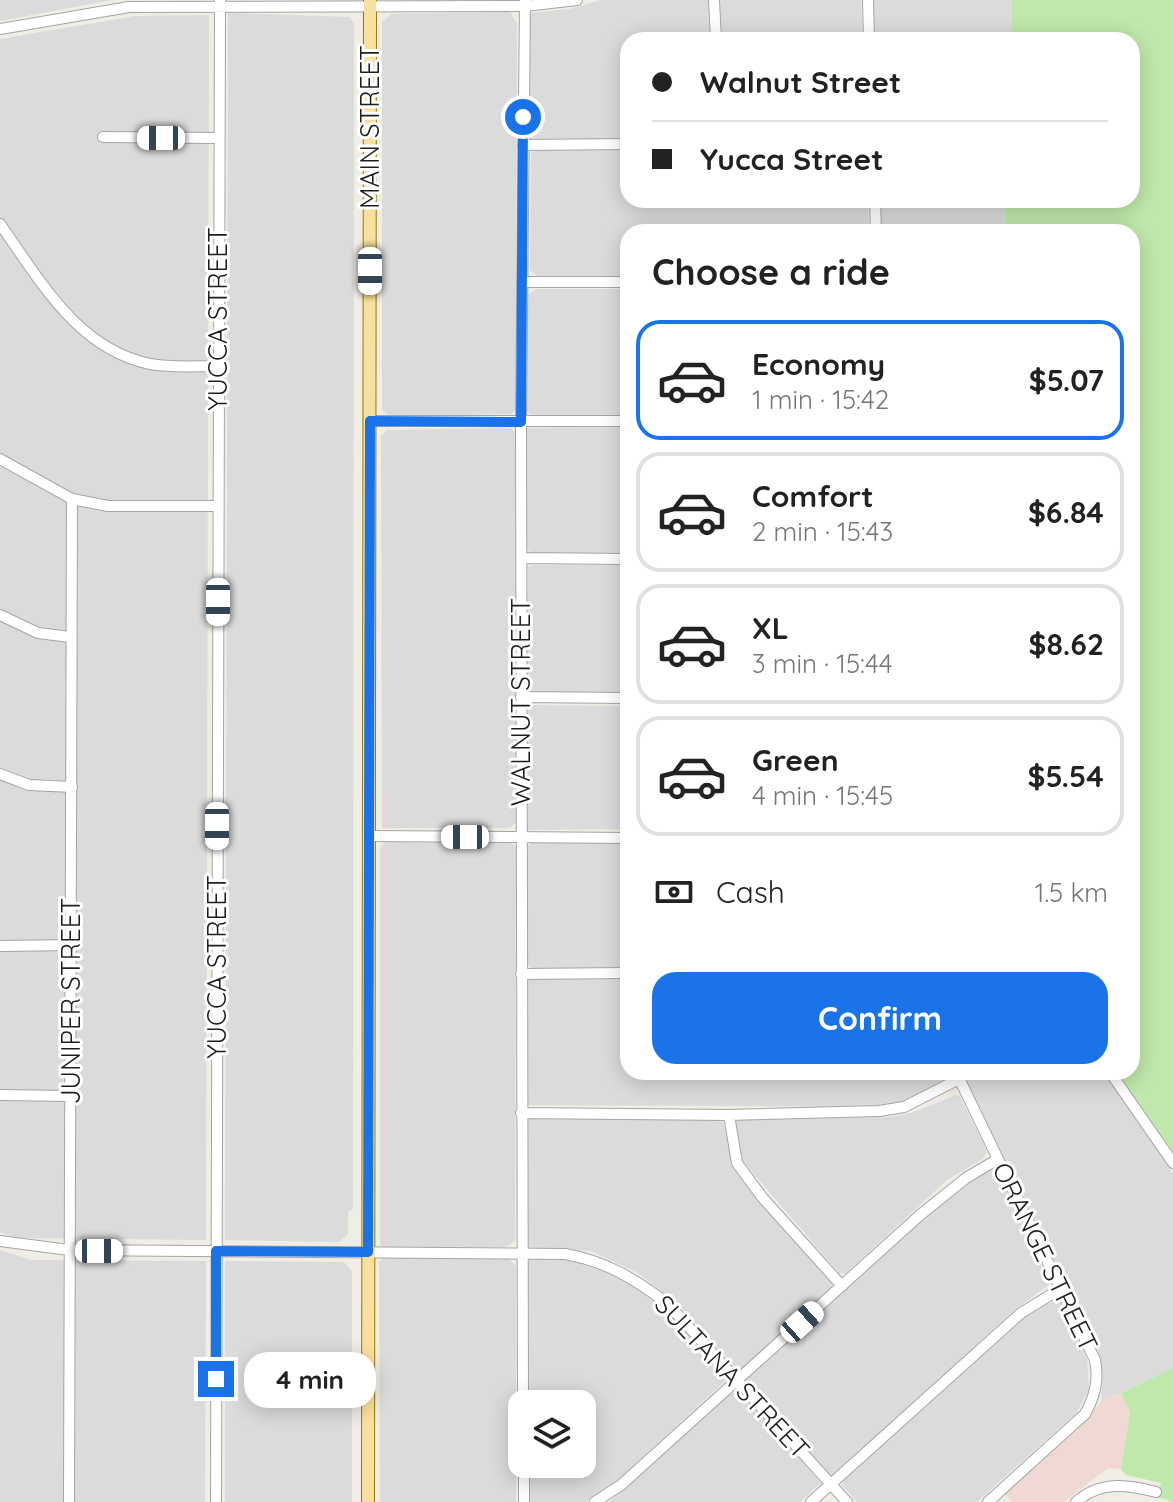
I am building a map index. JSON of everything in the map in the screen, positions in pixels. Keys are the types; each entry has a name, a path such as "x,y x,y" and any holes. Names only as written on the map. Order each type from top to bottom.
{"main road":[{"name":"MAIN STREET","path":"368,1502 370,3"}],"street":[{"path":"0,29 129,7 220,3 525,3 577,0"},
{"path":"714,0 716,32"},
{"path":"868,0 869,32"},
{"name":"YUCCA STREET","path":"216,1502 220,3"},
{"name":"WALNUT STREET","path":"523,1390 521,422 525,3"},
{"path":"103,137 218,138"},
{"path":"523,145 620,144"},
{"path":"0,224 78,328 101,345 152,364 218,366"},
{"path":"522,282 620,282"},
{"path":"370,421 620,421"},
{"path":"0,459 72,499 108,506 218,506"},
{"name":"JUNIPER STREET","path":"69,1502 72,499"},
{"path":"522,558 620,559"},
{"path":"0,615 38,633 70,637"},
{"path":"521,697 620,698"},
{"path":"0,774 29,785 72,787"},
{"path":"369,836 620,838"},
{"path":"0,946 72,945"},
{"path":"521,974 620,973"},
{"path":"521,1113 729,1115 904,1107 950,1080"},
{"name":"ORANGE STREET","path":"959,1080 1095,1360 1097,1382 1085,1414 988,1502"},
{"path":"1116,1080 1173,1163"},
{"path":"0,1095 70,1096"},
{"path":"729,1115 737,1163 762,1197 842,1286"},
{"path":"595,1502 621,1485 920,1215 966,1178 998,1159"},
{"name":"SULTANA STREET","path":"0,1241 69,1250 522,1253 582,1257 637,1280 691,1326 847,1502"},
{"path":"811,1502 1021,1313 1060,1289"},
{"path":"524,1478 524,1502"},
{"path":"1076,1502 1087,1493 1116,1484 1156,1492"}],"shaded area":[{"path":"0,0 112,0 0,21"},
{"path":"601,0 708,0 711,32 620,32 620,139 528,140 529,13 569,9"},
{"path":"719,0 861,0 863,32 721,32"},
{"path":"873,0 1012,0 1011,32 875,32"},
{"path":"510,12 517,23 516,409 512,414 389,416 382,409 382,22 392,14"},
{"path":"228,13 349,17 354,23 353,1209 348,1212 348,1234 339,1242 225,1240"},
{"path":"209,15 206,1240 17,1238 0,1232 0,39 135,16"},
{"path":"537,150 620,150 620,208 868,208 869,224 620,224 620,276 537,276 530,270 531,153"},
{"path":"880,208 1006,208 1005,224 881,224"},
{"path":"537,289 620,289 620,416 533,416 527,411 528,294"},
{"path":"620,427 620,554 532,554 526,548 526,428"},
{"path":"510,428 515,432 517,821 510,828 382,828 381,436 387,430"},
{"path":"620,565 620,693 531,693 526,686 528,567"},
{"path":"532,705 620,706 620,829 528,830 527,708"},
{"path":"385,842 511,843 516,847 515,1241 505,1247 383,1247 380,1244 380,847"},
{"path":"620,842 620,969 533,969 526,963 527,847 531,843"},
{"path":"620,979 620,1080 945,1080 900,1103 877,1107 526,1105 527,981"},
{"path":"966,1080 1108,1080 1173,1174 1173,1368 1101,1402 1103,1374 1097,1349"},
{"path":"956,1095 960,1097 987,1151 984,1158 946,1181 845,1274 839,1273 741,1159 736,1120 887,1117 911,1113"},
{"path":"529,1118 722,1118 735,1169 832,1280 832,1289 742,1369 737,1369 680,1306 638,1273 591,1251 524,1247 524,1124"},
{"path":"994,1166 1050,1284 1013,1311 832,1478 744,1380 938,1206"},
{"path":"0,1250 31,1260 206,1261 205,1502 0,1502"},
{"path":"385,1257 508,1259 516,1266 516,1390 508,1390 508,1478 516,1478 516,1502 380,1502 379,1262"},
{"path":"525,1258 564,1258 623,1278 652,1299 680,1326 726,1380 618,1480 586,1502 526,1502 526,1478 596,1478 596,1390 526,1390"},
{"path":"225,1261 344,1262 352,1271 352,1502 225,1502"},
{"path":"1059,1300 1087,1359 1089,1388 1077,1412 977,1502 857,1502 842,1485 843,1480 1033,1309"},
{"path":"738,1386 821,1483 800,1502 609,1502"},
{"path":"1121,1393 1130,1411 1121,1469 1108,1468 1064,1502 1012,1502 1005,1494 1077,1430 1101,1402"}],"green space":[{"path":"1012,0 1173,0 1173,1152 1123,1080 1140,1080 1140,224 1005,224 1006,208 1140,208 1140,32 1011,32"},
{"path":"1173,1368 1173,1502 1157,1497 1161,1483 1126,1475 1121,1469 1130,1412 1121,1393"}],"route":[{"path":"216,1379 216,1251 368,1252 370,421 521,422 523,117"}]}
